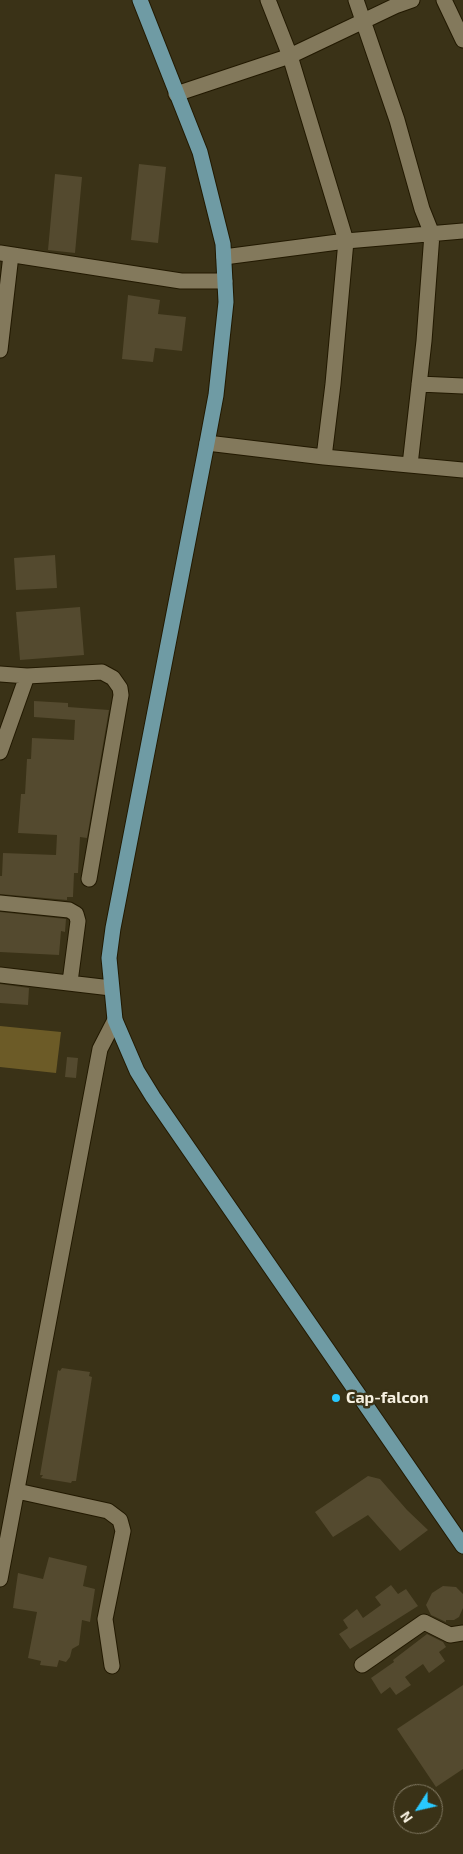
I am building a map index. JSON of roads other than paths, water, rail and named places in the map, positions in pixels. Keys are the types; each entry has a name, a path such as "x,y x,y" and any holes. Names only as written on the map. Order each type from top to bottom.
{"main road":[{"path":"140,0 200,152 223,244 226,302 216,395 113,928 109,958 115,1020 137,1071 153,1097 463,1546"}],"street":[{"path":"268,0 290,56 346,240 333,384 324,457"},
{"path":"356,0 397,120 422,209 432,234 420,384 410,465"},
{"path":"176,94 290,56 412,0"},
{"path":"444,0 463,40"},
{"path":"224,257 346,240 463,231"},
{"path":"0,350 6,254 182,281 225,281"},
{"path":"420,384 463,386"},
{"path":"207,443 324,457 463,470"},
{"path":"0,674 27,676 102,672 113,678 120,688 121,695 89,879"},
{"path":"0,752 27,676"},
{"path":"0,903 69,910 76,914 78,921 70,982"},
{"path":"0,974 111,988"},
{"path":"0,1580 100,1049 115,1020"},
{"path":"17,1490 108,1511 120,1520 123,1531 106,1619 112,1666"},
{"path":"362,1665 424,1622 450,1635 463,1633"}],"place":[{"name":"Cap-falcon","path":"336,1398"}]}
